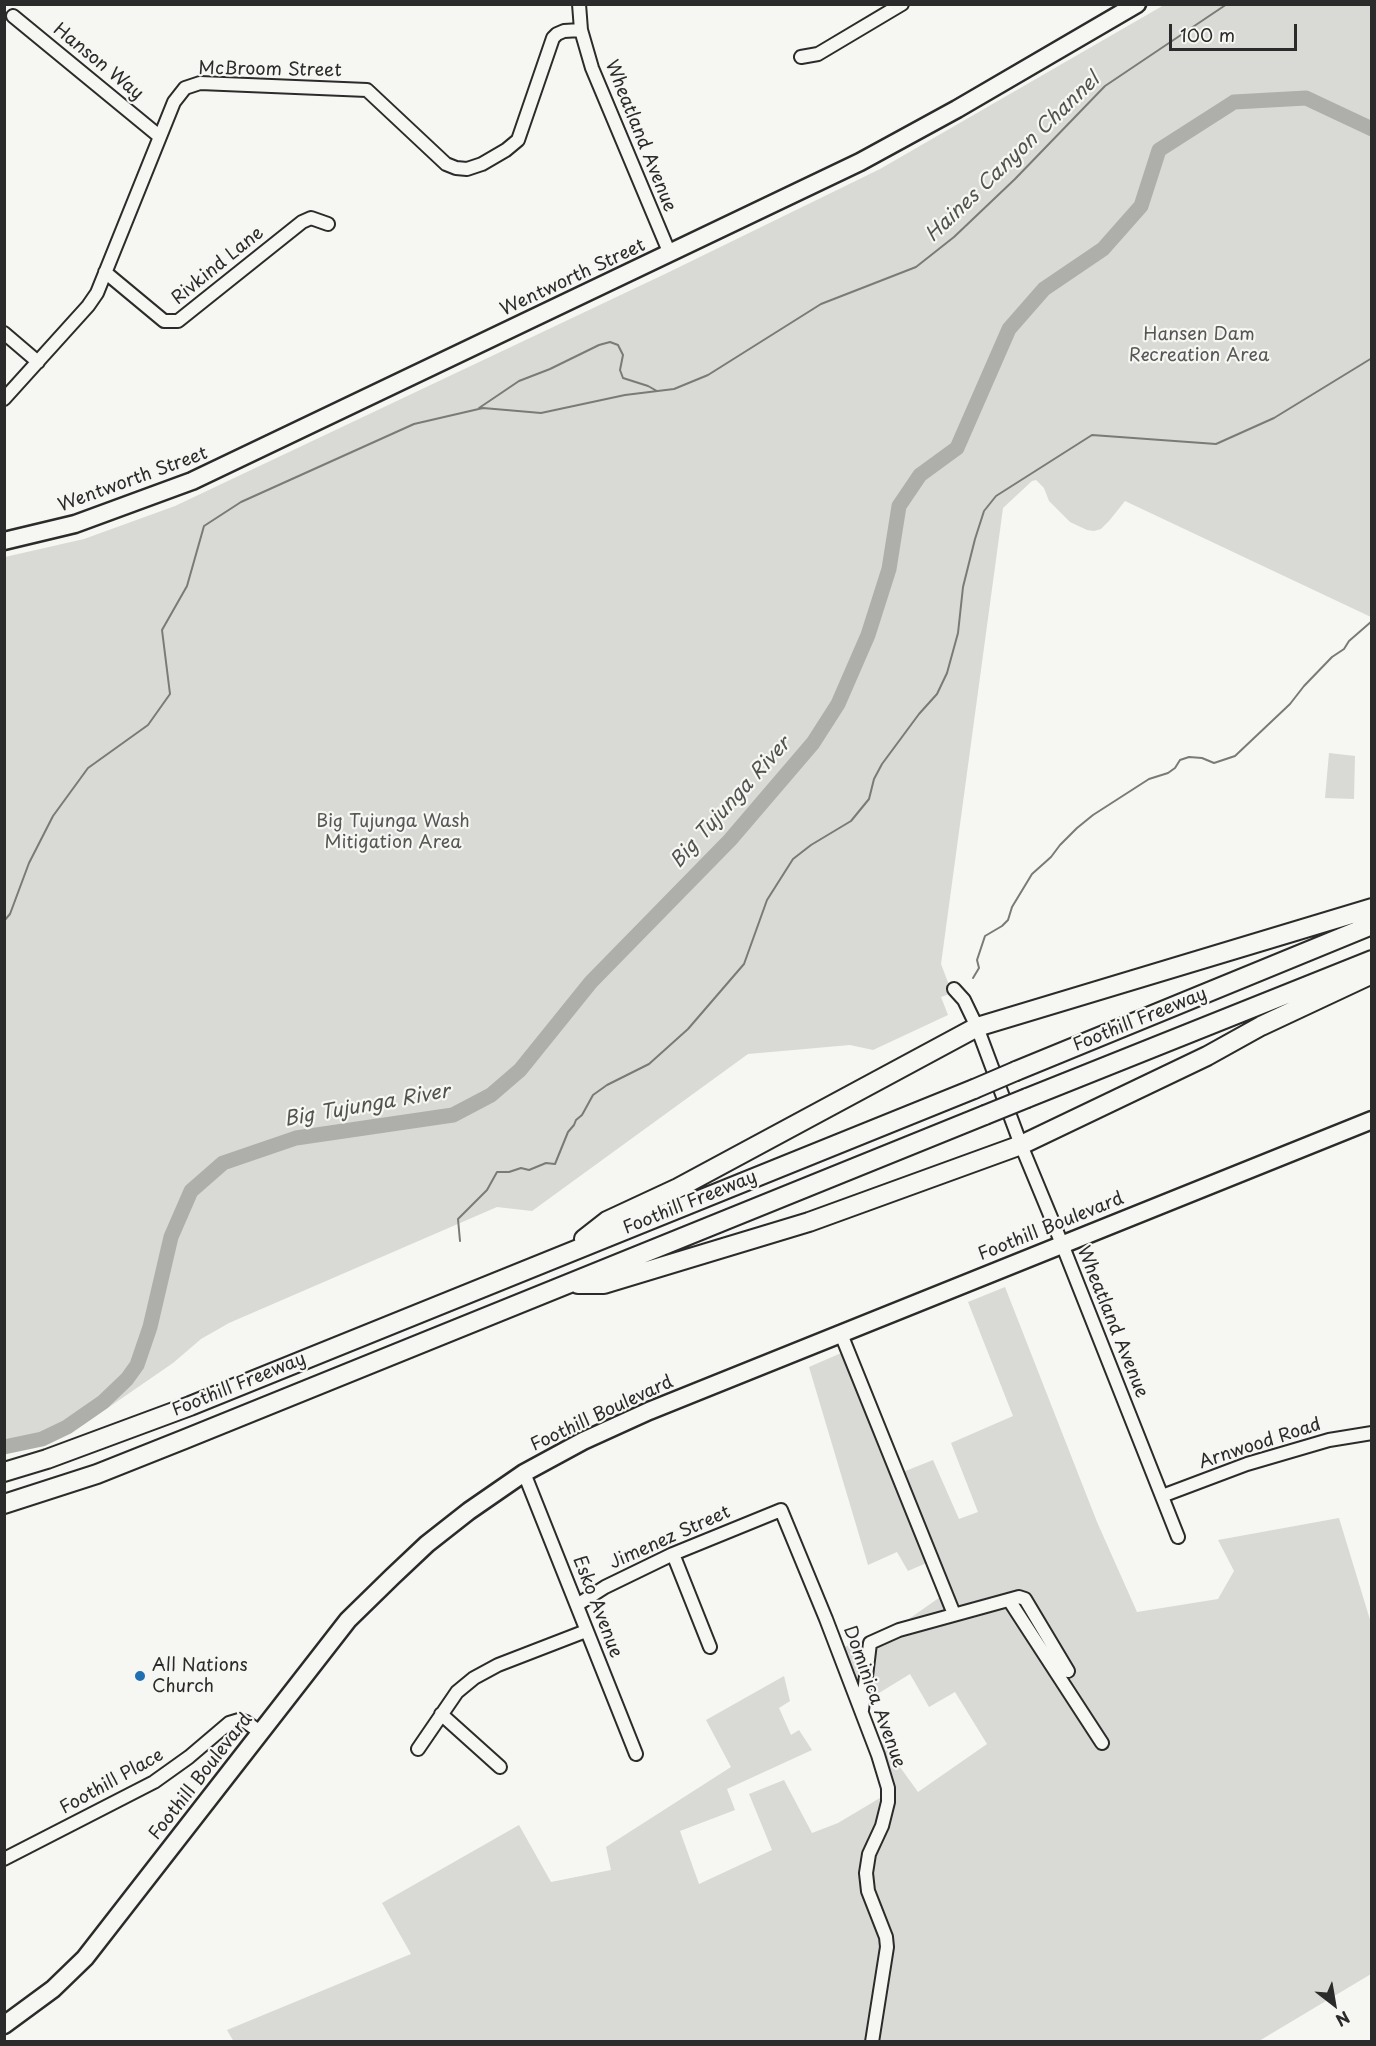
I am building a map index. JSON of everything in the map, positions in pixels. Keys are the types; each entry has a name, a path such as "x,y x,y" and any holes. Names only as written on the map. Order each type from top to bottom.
{"highway":[{"path":"566,1253 607,1221 678,1188 977,1027 1371,908"},
{"name":"Foothill Freeway","path":"4,1472 47,1459 190,1406 974,1089 1371,925"},
{"name":"Foothill Freeway","path":"4,1504 137,1458 1371,960"},
{"path":"570,1284 604,1284 809,1222 1021,1145 1371,974"}],"main road":[{"name":"Wentworth Street","path":"4,541 75,524 192,481 860,162 957,109 1137,4"},
{"name":"Foothill Boulevard","path":"4,2025 53,1989 86,1958 348,1620 392,1576 462,1516 524,1473 583,1440 649,1410 1371,1120"}],"street":[{"path":"579,4 581,30"},
{"path":"801,57 818,54 902,4"},
{"name":"Hanson Way","path":"13,16 159,136"},
{"name":"McBroom Street","path":"4,399 88,306 96,293 159,136 178,94 185,88 195,84 367,90 446,164 467,169 482,164 518,140 553,38 564,31 581,30"},
{"name":"Wheatland Avenue","path":"581,30 591,68 670,254"},
{"name":"Rivkind Lane","path":"105,273 164,321 178,321 302,222 311,218 328,224"},
{"path":"4,333 38,362"},
{"name":"Wheatland Avenue","path":"954,989 963,1000 977,1027 1021,1145 1178,1537"},
{"path":"841,1334 954,1614"},
{"name":"Arnwood Road","path":"1162,1496 1268,1458 1329,1440 1371,1433"},
{"name":"Esko Avenue","path":"524,1473 636,1754"},
{"name":"Jimenez Street","path":"577,1605 605,1587 673,1554 780,1510"},
{"name":"Dominica Avenue","path":"780,1510 826,1619 888,1788 888,1802 882,1826 869,1854 866,1873 868,1891 886,1937 887,1947 872,2042"},
{"path":"673,1554 710,1647"},
{"path":"861,1712 870,1643 899,1630 1019,1597 1025,1599 1068,1671"},
{"path":"1009,1600 1102,1743"},
{"path":"418,1749 457,1692 485,1671 586,1631"},
{"path":"441,1714 500,1767"},
{"name":"Foothill Place","path":"4,1859 154,1782 229,1724 239,1720 260,1732"}],"green space":[{"name":"Big Tujunga Wash Mitigation Area","path":"1164,5 1371,5 1371,617 1125,501 1101,529 1087,530 1070,522 1049,501 1044,488 1036,480 1032,481 1003,508 941,964 952,993 941,997 948,1015 873,1050 850,1045 748,1054 532,1211 497,1207 229,1323 201,1339 173,1363 83,1425 5,1452 5,557 84,539 175,506 665,274 880,169"},
{"path":"1329,753 1355,756 1354,799 1325,798"},
{"path":"1005,1287 1097,1522 1137,1612 1218,1599 1234,1571 1218,1540 1339,1518 1371,1623 1371,1974 1259,2041 234,2042 227,2030 411,1954 382,1903 519,1825 551,1882 611,1870 606,1847 731,1767 706,1720 784,1676 790,1701 779,1708 791,1735 799,1730 812,1750 727,1789 735,1810 680,1831 699,1884 772,1850 749,1794 784,1780 812,1833 838,1823 890,1792 874,1731 918,1792 987,1744 955,1692 929,1707 910,1674 861,1704 837,1649 889,1633 950,1590 931,1561 908,1571 897,1552 868,1565 809,1367 848,1350 898,1474 933,1460 959,1519 978,1512 951,1443 1013,1416 968,1302"}],"waterway":[{"name":"Haines Canyon Channel","path":"4,921 10,914 29,863 53,816 88,768 148,725 170,694 162,630 187,586 204,526 241,502 414,424 483,408 541,413 625,395 674,389 708,375 821,304 916,267 954,237 1015,179 1105,86 1227,4"},
{"name":"Big Tujunga River","path":"4,1447 42,1439 67,1427 103,1402 127,1379 137,1365 150,1327 171,1237 191,1191 223,1163 296,1138 453,1115 491,1095 520,1070 591,982 730,840 813,743 838,704 868,635 889,569 899,506 920,475 957,448 1009,329 1044,289 1103,249 1141,206 1159,150 1234,102 1306,98 1372,129"},
{"path":"479,408 519,381 610,342 618,345 623,355 620,370 623,378 657,391"},
{"path":"460,1241 458,1219 487,1190 497,1172 509,1172 521,1168 529,1170 546,1163 555,1164 568,1132 582,1115 593,1095 607,1085 649,1064 688,1029 744,964 767,900 793,859 811,845 851,821 869,799 874,779 882,764 937,694 947,673 958,633 963,587 975,539 984,511 996,496 1092,435 1216,444 1274,418 1372,358"},
{"path":"1372,613 1372,620"},
{"path":"973,978 979,968 977,960 985,936 1008,920 1012,907 1032,874 1077,828 1149,779 1168,773 1180,760 1189,757 1202,758 1214,763 1235,756 1290,704 1332,657 1344,649 1349,641 1372,621"}],"place":[{"name":"All Nations Church","path":"140,1676"}],"park label":[{"name":"Hansen Dam Recreation Area","path":"1199,345"}]}
